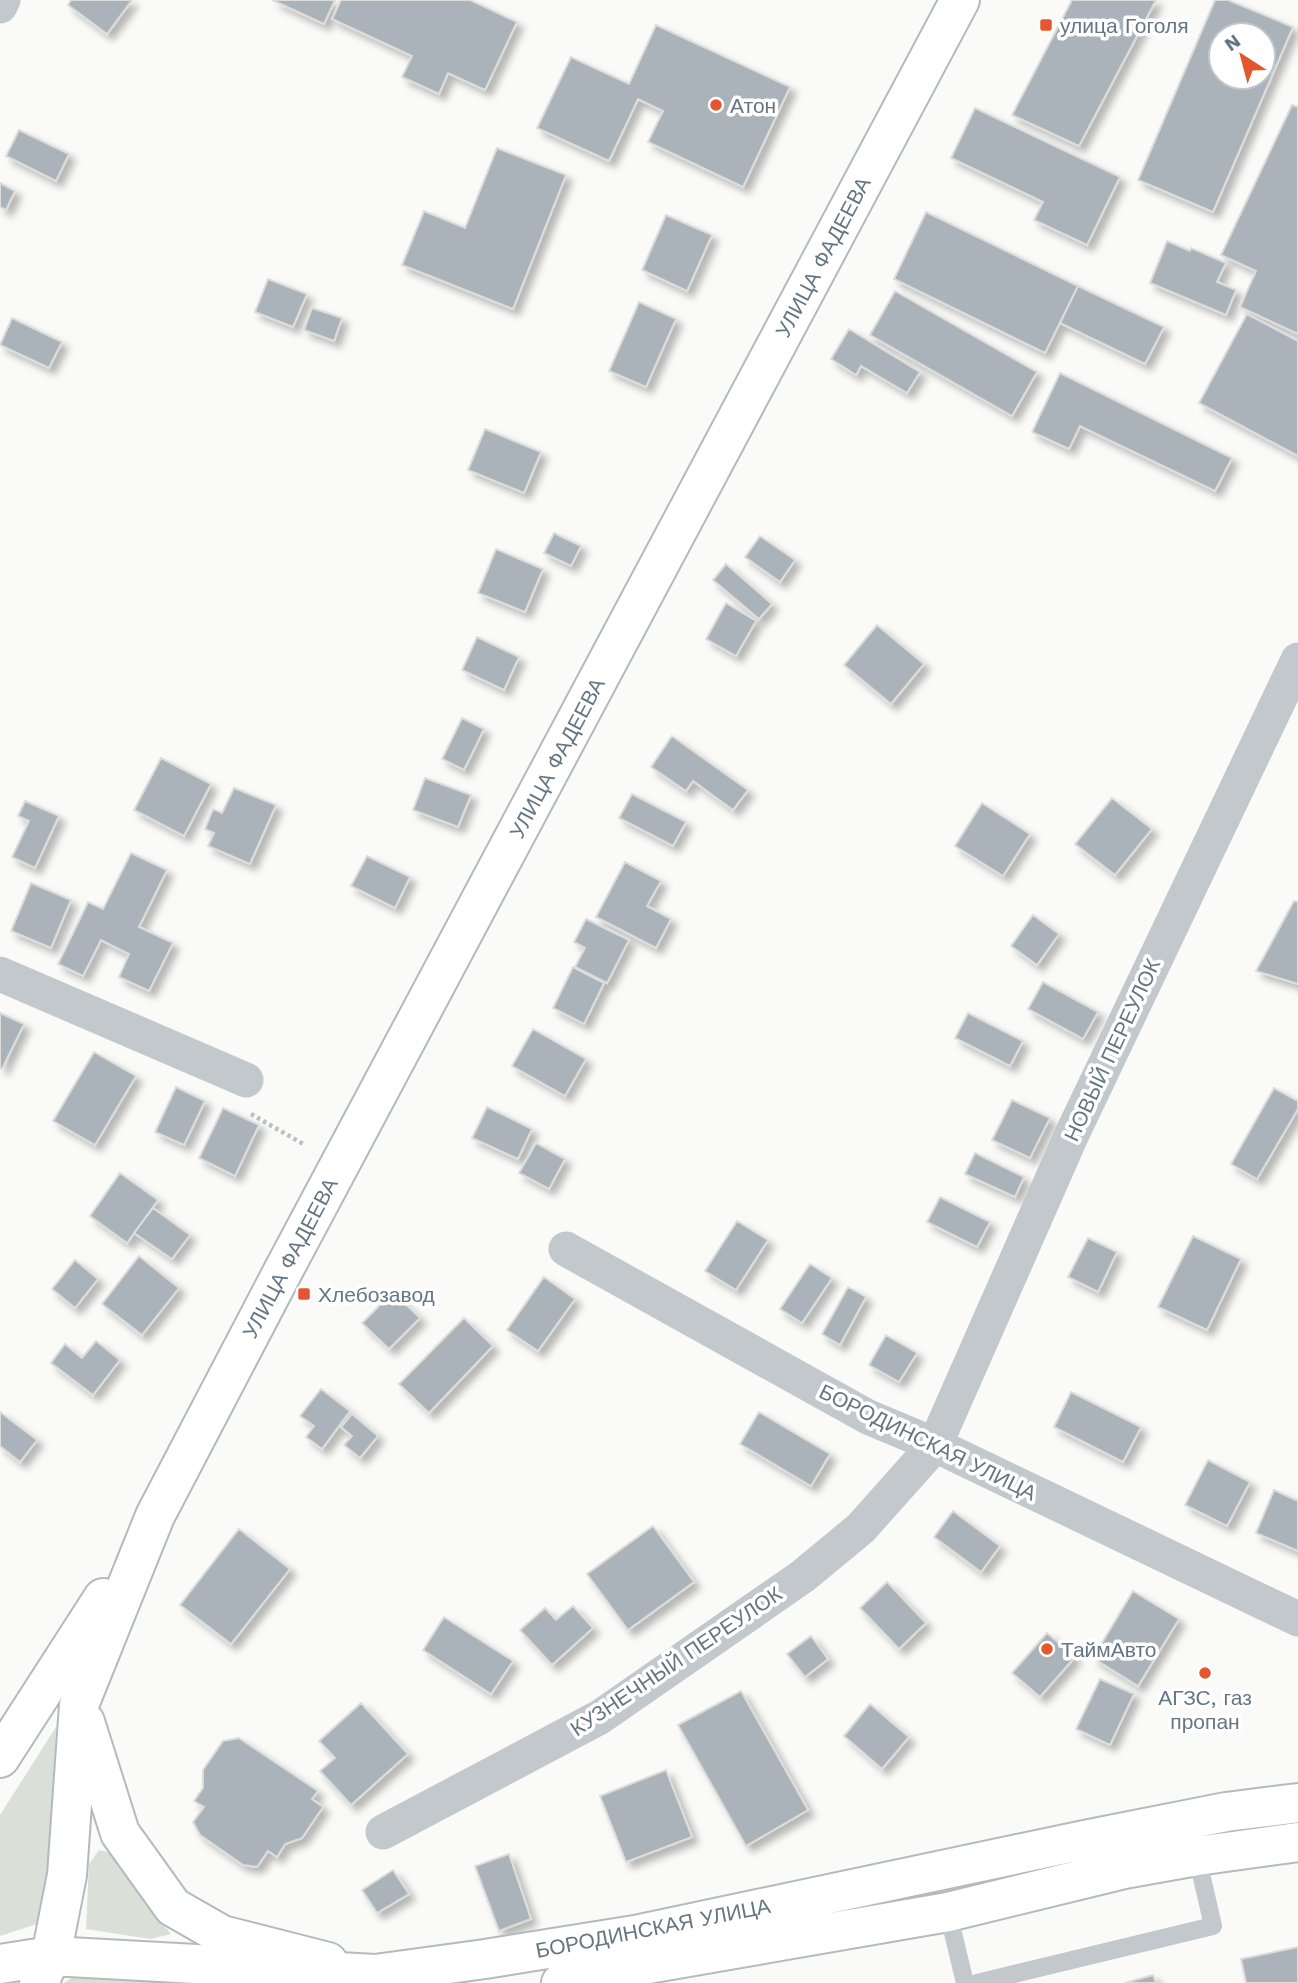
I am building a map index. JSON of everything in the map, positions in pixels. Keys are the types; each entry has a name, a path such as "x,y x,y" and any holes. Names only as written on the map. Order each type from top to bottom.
{"main road":[{"name":"УЛИЦА ФАДЕЕВА","path":"155,1516 960,0"},
{"path":"45,1969 66,1875 79,1704 155,1516"},
{"path":"0,1758 155,1516"},
{"path":"79,1704 120,1833 173,1907 222,1935 375,1974"},
{"name":"БОРОДИНСКАЯ УЛИЦА","path":"0,1964 45,1969 375,1974 635,1934 1089,1839 1226,1812 1298,1803"},
{"name":"БОРОДИНСКАЯ УЛИЦА","path":"561,1983 648,1964 948,1912 1124,1869 1298,1842"}],"street":[{"path":"0,6 3,0"},
{"name":"НОВЫЙ ПЕРЕУЛОК","path":"935,1445 1072,1134 1298,660"},
{"path":"0,974 246,1080"},
{"name":"БОРОДИНСКАЯ УЛИЦА","path":"566,1249 868,1417 935,1445 1298,1619"},
{"name":"КУЗНЕЧНЫЙ ПЕРЕУЛОК","path":"383,1832 600,1717 803,1576 861,1528 935,1445"}],"lane":[{"path":"977,1983 1213,1926 1197,1856"},
{"path":"948,1912 965,1983"}],"path":[{"path":"246,1080 245,1111 305,1145"}],"shaded area":[{"path":"56,1727 53,1851 40,1923 0,1936 0,1815"},
{"path":"99,1850 112,1853 134,1888 171,1934 150,1939 86,1929 89,1864"},
{"path":"76,1975 183,1983 64,1983"}],"building":[{"path":"71,0 132,0 107,34 68,5"},
{"path":"272,0 335,0 324,24"},
{"path":"341,0 470,0 517,22 485,90 448,73 439,94 402,77 412,56 332,19"},
{"path":"1072,0 1156,0 1079,146 1012,115"},
{"path":"1215,0 1228,0 1293,27 1277,64 1277,21 1207,21 1207,91 1265,91 1213,212 1138,180"},
{"name":"Атон","path":"656,25 790,87 743,187 648,142 663,111 638,99 609,161 537,128 571,57 629,84"},
{"path":"1292,105 1298,107 1298,334 1240,307 1256,271 1221,255"},
{"path":"975,108 1120,177 1087,245 1034,220 1043,202 951,158"},
{"path":"19,130 69,154 56,181 6,156"},
{"path":"497,148 566,175 513,309 402,265 424,211 465,228"},
{"path":"0,183 15,191 6,210 0,207"},
{"path":"926,212 1078,286 1045,353 894,279"},
{"path":"666,215 712,235 687,291 642,270"},
{"path":"1167,241 1226,263 1217,282 1236,290 1226,315 1150,283"},
{"path":"268,279 307,294 293,327 255,312"},
{"path":"1078,286 1164,327 1145,364 1060,323"},
{"path":"895,291 1037,372 1012,416 870,335"},
{"path":"639,302 676,319 646,387 609,371"},
{"path":"312,308 342,318 334,341 304,330"},
{"path":"1247,314 1298,341 1298,456 1199,403"},
{"path":"12,318 62,342 49,368 0,345"},
{"path":"849,329 920,372 907,393 861,366 856,375 831,359"},
{"path":"1060,373 1232,458 1215,491 1080,426 1069,449 1032,432"},
{"path":"485,429 541,452 524,493 468,470"},
{"path":"554,533 581,546 571,566 544,553"},
{"path":"760,536 795,560 780,582 745,557"},
{"path":"496,549 543,569 525,612 478,593"},
{"path":"726,564 772,604 759,619 713,580"},
{"path":"726,603 756,621 736,656 706,639"},
{"path":"877,625 924,664 891,704 844,665"},
{"path":"477,637 519,657 504,690 462,670"},
{"path":"462,718 484,729 464,770 442,759"},
{"path":"672,736 748,790 733,810 693,781 686,791 651,767"},
{"path":"161,758 211,784 184,836 134,810"},
{"path":"425,778 471,795 458,827 413,810"},
{"path":"234,788 276,805 250,864 208,846 214,833 205,829 213,809 222,813"},
{"path":"632,794 686,822 673,846 619,818"},
{"path":"1112,798 1152,829 1115,875 1075,844"},
{"path":"25,801 59,816 35,868 12,857 29,821 18,816"},
{"path":"982,803 1030,834 1003,876 955,846"},
{"path":"131,853 167,870 139,927 173,943 149,991 119,977 129,954 101,940 83,976 58,964 88,902 103,909"},
{"path":"367,856 410,877 395,908 351,886"},
{"path":"625,862 661,881 647,906 671,919 656,948 596,917"},
{"path":"31,883 71,900 51,948 11,931"},
{"path":"1294,901 1298,902 1298,984 1256,971"},
{"path":"1033,915 1059,934 1037,965 1011,946"},
{"path":"586,919 629,940 607,983 575,967 585,948 574,942"},
{"path":"573,967 604,983 584,1024 553,1008"},
{"path":"1043,982 1098,1012 1083,1039 1028,1009"},
{"path":"0,1013 24,1024 2,1069 0,1068"},
{"path":"968,1013 1023,1041 1010,1066 955,1038"},
{"path":"533,1029 586,1059 565,1096 512,1066"},
{"path":"94,1052 136,1076 95,1145 53,1121"},
{"path":"176,1087 205,1101 184,1145 155,1132"},
{"path":"1274,1088 1298,1101 1298,1109 1257,1179 1231,1164"},
{"path":"1012,1100 1050,1118 1030,1158 992,1140"},
{"path":"487,1107 532,1129 518,1159 472,1138"},
{"path":"223,1108 259,1125 235,1176 199,1158"},
{"path":"536,1143 565,1159 549,1189 519,1173"},
{"path":"975,1153 1024,1177 1015,1197 965,1174"},
{"path":"120,1173 158,1200 127,1243 90,1216"},
{"path":"940,1197 990,1222 977,1247 927,1222"},
{"path":"153,1208 190,1235 172,1259 134,1233"},
{"path":"737,1221 768,1240 736,1290 705,1271"},
{"path":"1193,1236 1241,1259 1207,1330 1158,1307"},
{"path":"1088,1238 1117,1252 1098,1292 1068,1277"},
{"path":"139,1256 179,1288 142,1335 102,1304"},
{"path":"75,1260 98,1279 75,1308 52,1289"},
{"path":"810,1264 832,1278 802,1323 780,1309"},
{"path":"544,1277 575,1299 538,1351 507,1330"},
{"path":"848,1287 866,1297 840,1345 822,1334"},
{"path":"393,1292 420,1318 389,1349 362,1323"},
{"path":"464,1318 493,1346 429,1413 399,1384"},
{"path":"886,1335 917,1353 899,1382 869,1365"},
{"path":"96,1341 120,1360 93,1395 51,1363 65,1344 82,1358"},
{"path":"321,1389 350,1411 322,1449 306,1437 314,1426 300,1416"},
{"path":"1071,1392 1141,1427 1123,1462 1054,1427"},
{"path":"0,1412 37,1440 20,1462 0,1446"},
{"path":"759,1412 830,1454 811,1486 740,1444"},
{"path":"352,1414 378,1436 360,1458 344,1445 352,1436 341,1427"},
{"path":"1208,1460 1250,1482 1227,1526 1185,1505"},
{"path":"1274,1490 1298,1501 1298,1551 1256,1533"},
{"path":"953,1511 1000,1546 981,1572 934,1537"},
{"path":"653,1526 694,1582 628,1630 587,1574"},
{"path":"239,1529 290,1569 231,1644 180,1605"},
{"path":"887,1582 926,1623 899,1649 860,1608"},
{"path":"1133,1591 1179,1619 1138,1686 1093,1658"},
{"path":"573,1606 593,1628 552,1665 520,1630 545,1608 556,1620"},
{"path":"444,1617 513,1661 491,1694 423,1650"},
{"path":"1047,1633 1075,1657 1040,1697 1012,1673"},
{"path":"811,1636 828,1659 805,1677 787,1654"},
{"path":"1100,1679 1134,1694 1110,1745 1076,1729"},
{"path":"741,1691 808,1810 746,1846 678,1725"},
{"path":"361,1703 408,1754 351,1805 320,1771 335,1758 319,1741"},
{"path":"870,1704 909,1737 882,1769 844,1736"},
{"path":"239,1738 318,1791 312,1799 323,1807 302,1838 285,1844 277,1857 268,1851 257,1867 243,1865 200,1835 193,1822 204,1807 194,1801 203,1788 203,1770 223,1741"},
{"path":"666,1770 692,1837 626,1862 600,1796"},
{"path":"509,1854 531,1919 499,1931 475,1866"},
{"path":"393,1870 409,1894 377,1913 362,1890"},
{"path":"1298,1947 1298,1983 1246,1983 1241,1959"},
{"path":"1153,1975 1156,1983 1125,1983"}],"place":[{"name":"улица Гоголя","path":"1046,25"},
{"name":"Атон","path":"716,105"},
{"name":"Хлебозавод","path":"304,1294"},
{"name":"ТаймАвто","path":"1047,1649"},
{"name":"АГЗС, газ пропан","path":"1205,1673"}]}
